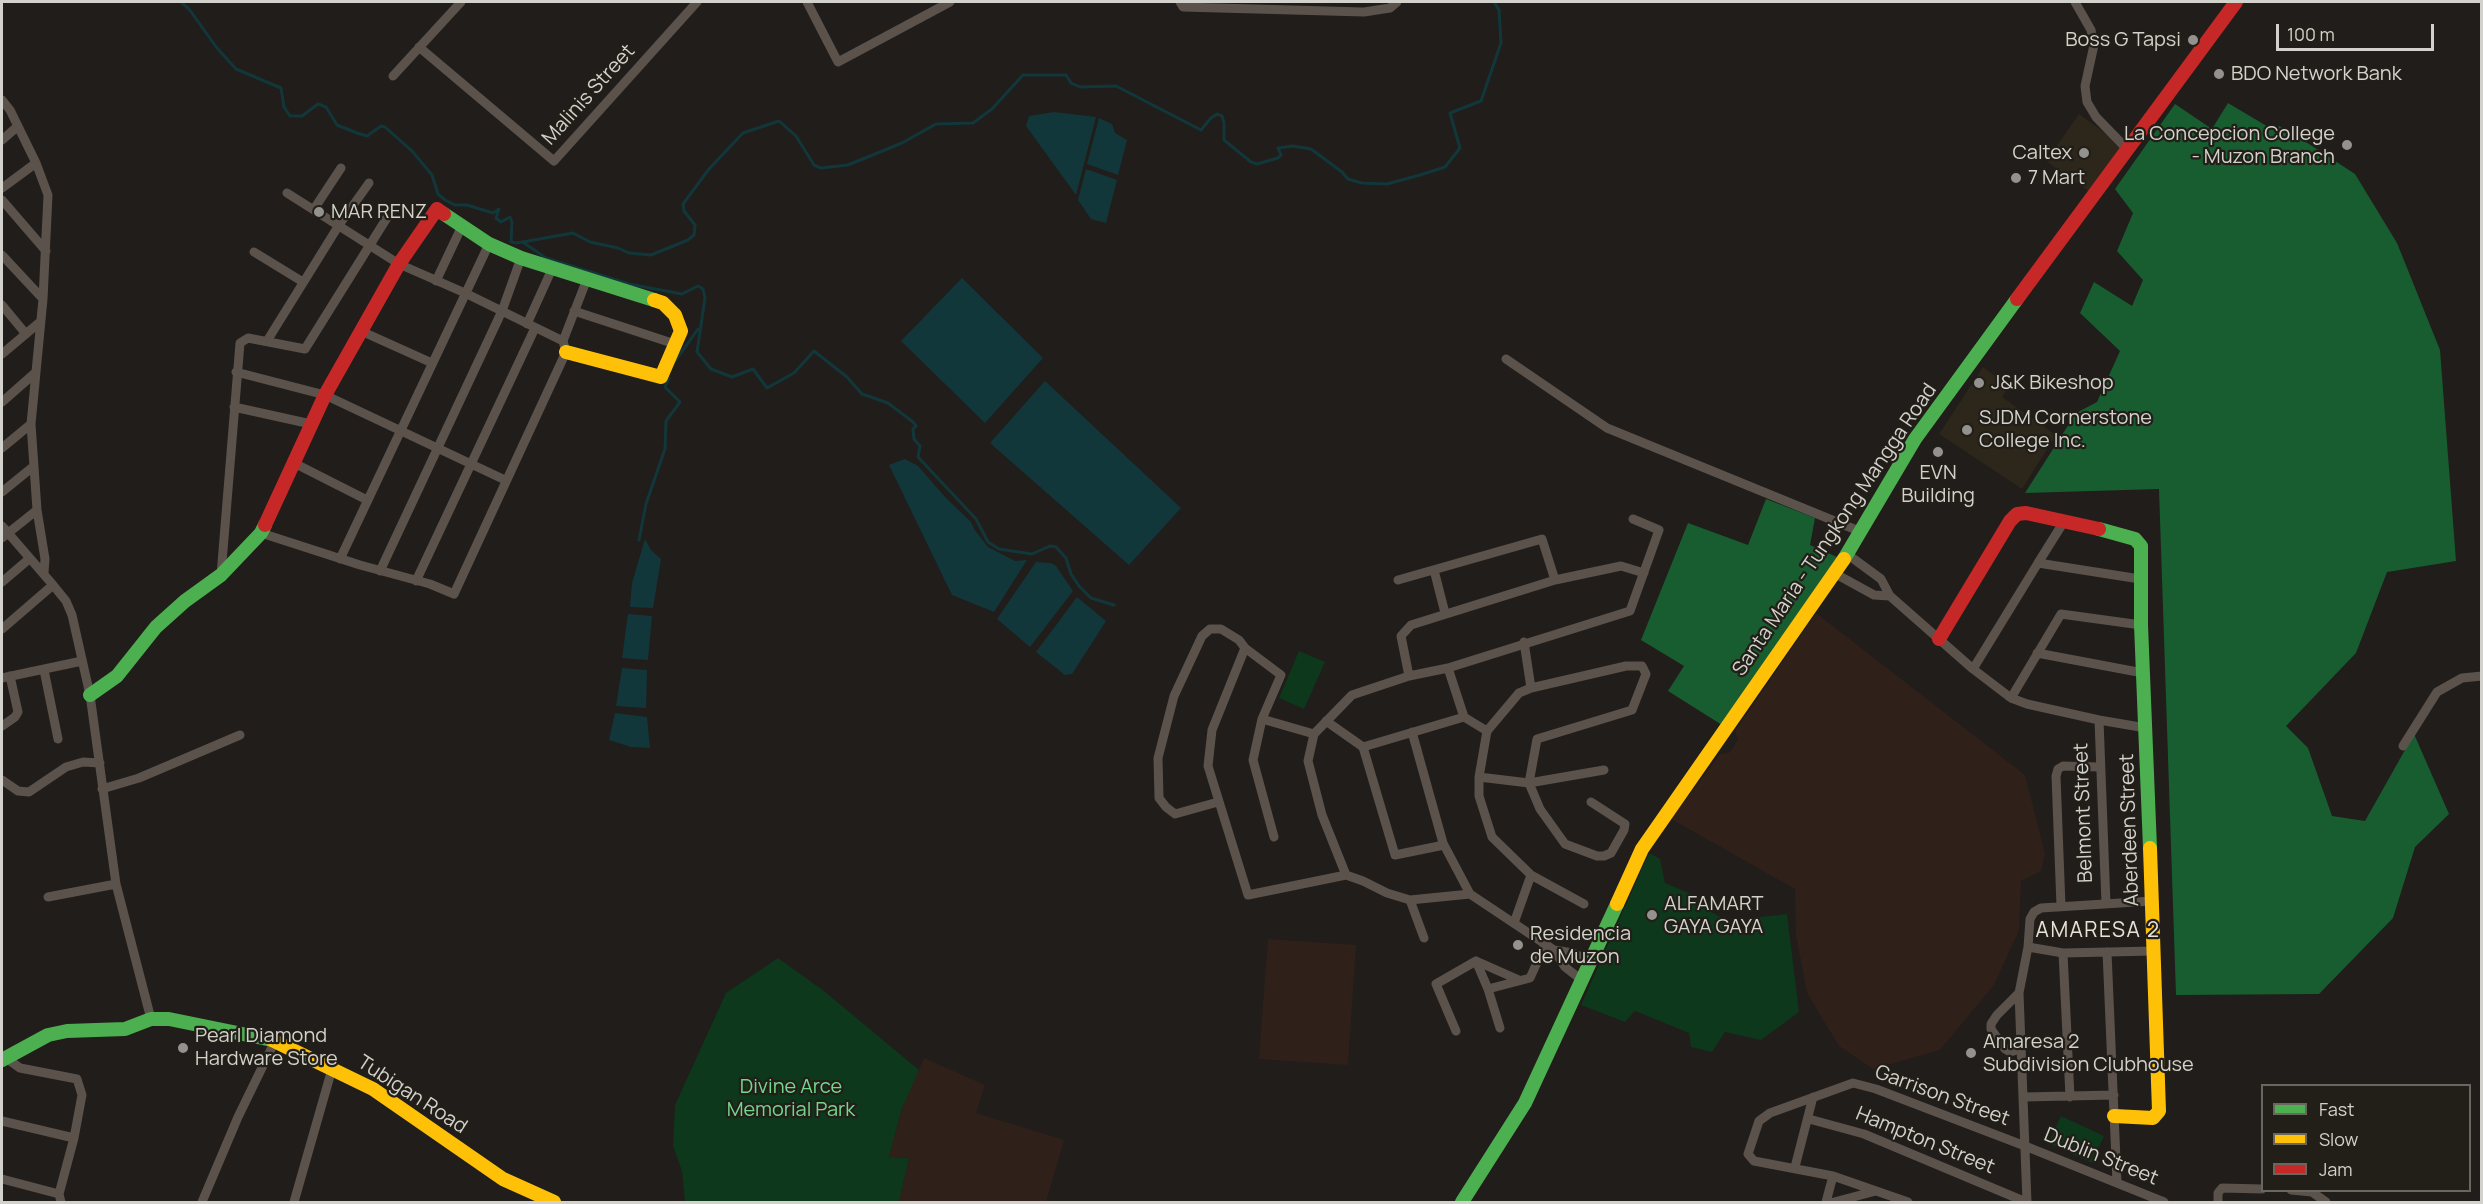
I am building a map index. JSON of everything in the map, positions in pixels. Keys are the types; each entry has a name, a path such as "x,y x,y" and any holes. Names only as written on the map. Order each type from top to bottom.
{"street":[{"path":"393,76 461,2"},
{"name":"Malinis Street","path":"419,47 554,161 697,2"},
{"path":"807,2 838,62 950,2"},
{"path":"1180,2 1183,8 1364,12 1391,4"},
{"path":"2075,2 2091,30 2094,45 2085,86 2087,102 2096,117 2127,149"},
{"name":"Santa Maria - Tungkong Mangga Road","path":"1462,1203 1525,1103 1642,849 1847,554 1915,439 2236,2"},
{"path":"2,100 10,110 36,163 48,195 43,299 30,424 37,510 44,551 44,573"},
{"path":"2,140 18,126"},
{"path":"2,188 36,163"},
{"path":"314,209 341,168"},
{"path":"267,341 339,225 369,183"},
{"path":"90,695 117,676 156,627 185,601 221,575 261,533 325,395 399,264 437,209 489,244 521,258 663,303 675,315 681,331 661,377 565,346 502,311 399,264 287,193"},
{"path":"2,200 46,251"},
{"path":"221,575 240,343 248,338 300,350 309,346 368,245 393,208"},
{"path":"436,281 462,226"},
{"path":"340,559 489,244"},
{"path":"254,252 303,282"},
{"path":"2,255 43,299"},
{"path":"380,571 502,311 521,258"},
{"path":"416,580 472,463 531,326 552,269"},
{"path":"261,533 340,559 416,580 454,594 565,346 574,311 588,279"},
{"path":"2,305 26,334"},
{"path":"574,311 675,344"},
{"path":"2,354 40,322"},
{"path":"361,331 432,363"},
{"path":"1506,359 1607,428 1859,531"},
{"path":"236,372 325,395 506,480"},
{"path":"2,402 35,373"},
{"path":"234,407 311,424"},
{"path":"2,448 30,424"},
{"path":"292,462 368,500"},
{"path":"2,492 34,466"},
{"path":"37,510 4,532 44,573 66,601 72,615 90,695 116,884 151,1019"},
{"path":"1939,639 2010,521 2017,514 2026,513 2063,523 1973,669"},
{"path":"1346,875 1322,815 1308,761 1314,734 1352,694 1409,676 1448,668 1524,642 1630,611 1659,530 1633,519"},
{"name":"Aberdeen Street","path":"2063,523 2135,539 2141,546 2139,579 2159,1111 2153,1118 2114,1116"},
{"path":"1398,580 1542,539 1555,580"},
{"path":"1847,554 1881,579 1890,596 1973,669 2011,698 2027,704 2146,728"},
{"path":"2,582 29,559"},
{"path":"2038,563 2139,579"},
{"path":"1409,676 1401,636 1411,625 1555,580 1621,566 1644,573"},
{"path":"1434,570 1445,613"},
{"path":"1834,573 1874,595 1890,596"},
{"path":"2,629 53,585"},
{"path":"2011,698 2061,614 2141,625"},
{"path":"1218,802 1175,814 1159,798 1158,758 1174,696 1202,636 1210,629 1221,628 1281,675 1262,719 1252,760 1274,837"},
{"path":"1524,642 1531,688"},
{"path":"1245,648 1212,730 1208,766 1248,895 1346,875 1363,880 1387,893 1410,900 1470,894"},
{"path":"2037,653 2143,673"},
{"path":"2,726 18,712 6,677 82,661"},
{"path":"1584,904 1531,875 1492,837 1479,796 1479,777 1487,731 1520,693 1531,688 1626,666 1642,666 1646,674 1632,710 1537,739 1529,783 1540,810 1565,844 1597,856 1604,856 1611,853 1625,824 1591,802"},
{"path":"1448,668 1464,717 1487,731"},
{"path":"44,670 58,739"},
{"path":"2403,746 2437,692 2462,678 2481,676"},
{"path":"1363,747 1464,717"},
{"path":"1262,719 1314,734"},
{"name":"Belmont Street","path":"2099,720 2106,904"},
{"path":"1326,721 1363,747 1395,855 1444,845"},
{"path":"1412,732 1444,845 1470,894 1550,947 1591,962"},
{"path":"102,789 139,778 240,735"},
{"path":"2,780 18,790 29,792 66,766 83,762 99,763"},
{"path":"2061,906 2056,776 2058,769 2063,766 2099,767"},
{"path":"1479,777 1529,783 1604,770"},
{"path":"1514,923 1531,875"},
{"path":"48,897 116,884"},
{"path":"1410,900 1424,938"},
{"path":"2026,1203 2019,993 2028,947 2030,919 2034,912 2041,908 2152,901"},
{"path":"1488,989 1530,978 1550,947"},
{"path":"1550,947 1566,967 1583,981"},
{"path":"2028,947 2063,953 2154,951"},
{"path":"2107,952 2117,1183"},
{"path":"2063,953 2070,1097"},
{"path":"1476,961 1519,980"},
{"path":"1476,961 1488,989 1500,1028"},
{"path":"1456,1031 1436,984 1476,961"},
{"path":"2019,993 1997,1015 1991,1023 1991,1029 2010,1052 2021,1049"},
{"name":"Tubigan Road","path":"4,1059 48,1035 67,1031 125,1029 151,1019 169,1019 275,1041 373,1089 503,1179 554,1203"},
{"path":"202,1203 238,1117 275,1041"},
{"path":"2,1179 60,1198 82,1095 76,1079 20,1068 4,1059"},
{"path":"294,1203 332,1069"},
{"name":"Garrison Street","path":"1796,1167 1754,1161 1748,1154 1759,1121 1764,1116 1853,1083 1876,1089 2025,1146"},
{"path":"2024,1097 2114,1095"},
{"path":"1813,1097 1796,1167 1833,1176 1906,1202"},
{"name":"Hampton Street","path":"1809,1119 1836,1125 1883,1141 2026,1203"},
{"path":"2,1121 74,1138"},
{"name":"Dublin Street","path":"2025,1146 2163,1203"},
{"path":"1826,1203 1833,1176"},
{"path":"2218,1203 2218,1193 2222,1188 2261,1189"},
{"path":"1834,1203 1876,1191"},
{"path":"2312,1192 2325,1202"}],"shaded area":[{"name":"Caltex","path":"2079,114 2122,145 2090,192 2046,161"},
{"path":"1983,367 2009,386 2002,397 2056,435 2022,489 1939,434"},
{"path":"1816,613 2025,775 2045,854 2041,871 2021,881 2019,930 1994,985 1940,1050 1873,1069 1839,1046 1807,993 1796,935 1795,889 1671,819 1720,754 1729,753 1738,740 1735,731"},
{"path":"1268,939 1356,945 1348,1065 1259,1059"},
{"path":"924,1058 985,1085 976,1113 1064,1140 1046,1202 899,1202 909,1158 889,1157 901,1111"}],"green space":[{"path":"2228,103 2275,131 2279,126 2286,129 2355,174 2397,243 2440,350 2456,561 2387,572 2356,653 2286,726 2308,748 2332,816 2365,821 2414,734 2449,814 2415,847 2393,918 2319,994 2176,995 2159,489 2025,493 2076,413 2097,402 2120,351 2080,313 2094,282 2132,306 2143,280 2117,251 2133,213 2115,189 2175,104 2212,129"},
{"path":"1766,499 1815,518 1810,545 1837,557 1722,725 1668,691 1684,666 1641,640 1688,523 1748,545"},
{"path":"1299,651 1325,662 1304,709 1279,698"},
{"path":"1649,853 1660,859 1665,883 1698,897 1708,910 1746,932 1760,917 1787,914 1799,1012 1761,1040 1725,1032 1712,1052 1691,1047 1689,1033 1635,1011 1625,1022 1581,1005"},
{"name":"Divine Arce Memorial Park","path":"778,958 824,991 919,1070 901,1111 889,1157 909,1158 899,1202 685,1202 682,1171 673,1146 675,1105 726,993"},
{"path":"2061,1116 2104,1136 2092,1163 2048,1143"}],"water":[{"path":"1054,112 1096,117 1076,195 1026,126 1029,116"},
{"path":"1099,118 1112,124 1115,133 1127,140 1118,175 1087,164"},
{"path":"1086,169 1117,180 1106,223 1091,219 1078,200"},
{"path":"962,278 1043,358 985,423 901,341"},
{"path":"1045,381 1181,508 1129,565 990,443"},
{"path":"905,459 918,466 971,522 988,547 1015,561 1027,560 994,612 952,595 889,465"},
{"path":"645,539 651,550 661,559 653,608 630,607 632,583"},
{"path":"1036,562 1051,563 1056,566 1073,591 1030,647 997,619"},
{"path":"1077,597 1106,621 1072,674 1065,675 1036,652"},
{"path":"628,614 652,616 648,660 622,658"},
{"path":"622,668 647,670 646,708 616,706"},
{"path":"615,713 647,717 650,748 631,747 609,740"}],"waterway":[{"path":"181,2 236,69 281,88 284,107 290,116 302,116 318,104 326,107 337,125 357,133 367,136 381,126 385,127 412,151 432,175 438,194 445,200 455,205 467,205 493,213 499,209 496,218 501,222 510,217 511,242 517,243 573,233 590,242 618,248 629,253 651,255 688,240 694,235 695,225 684,211 683,204 709,169 743,133 779,121 796,136 814,165 821,168 848,165 902,143 936,124 973,123 992,109 1023,75 1066,75 1071,83 1080,87 1116,86 1201,130 1217,114 1222,116 1224,123 1224,140 1251,162 1257,164 1278,158 1281,155 1278,148 1293,146 1311,149 1348,179 1362,183 1387,184 1420,175 1445,167 1460,148 1450,113 1481,101 1501,43 1499,10 1494,2"},
{"path":"524,243 546,258 629,284 682,294 698,286 703,289 705,298 697,352 711,369 732,377 753,369 767,388 794,373 814,351 847,377 862,394 888,403 913,422 916,426 913,429 914,439 920,446 918,457 976,519 988,542 999,549 1032,554 1050,546 1056,547 1066,558 1071,574 1079,586 1091,598 1114,605"},
{"path":"676,360 698,329"},
{"path":"639,540 646,504 665,449 666,421 680,402 665,387 669,378"}],"traffic: fast":[{"path":"444,214 489,244 521,258 654,300"},
{"path":"1844,559 1915,439 2017,299"},
{"path":"90,695 117,676 156,627 185,601 221,575 261,533 265,525"},
{"path":"2099,529 2135,539 2141,546 2141,625 2150,848"},
{"path":"1462,1202 1525,1103 1617,904"},
{"path":"2,1060 48,1035 67,1031 125,1029 151,1019 169,1019 272,1040"}],"traffic: slow":[{"path":"566,352 661,377 681,331 675,315 663,303 654,300"},
{"path":"1617,904 1642,849 1844,559"},
{"path":"2114,1116 2153,1118 2159,1111 2150,848"},
{"path":"272,1040 373,1089 503,1179 554,1202"}],"traffic: jam":[{"path":"2017,299 2236,2"},
{"path":"265,525 325,395 399,264 437,209 444,214"},
{"path":"1939,639 2010,521 2017,514 2026,513 2099,529"}],"place":[{"name":"Boss G Tapsi","path":"2193,40"},
{"name":"BDO Network Bank","path":"2219,74"},
{"name":"La Concepcion College - Muzon Branch","path":"2347,145"},
{"name":"Caltex","path":"2084,153"},
{"name":"7 Mart","path":"2016,178"},
{"name":"MAR RENZ","path":"319,212"},
{"name":"J&K Bikeshop","path":"1979,383"},
{"name":"SJDM Cornerstone College Inc.","path":"1967,430"},
{"name":"EVN Building","path":"1938,452"},
{"name":"ALFAMART GAYA GAYA","path":"1652,915"},
{"name":"Residencia de Muzon","path":"1518,945"},
{"name":"Pearl Diamond Hardware Store","path":"183,1048"},
{"name":"Amaresa 2 Subdivision Clubhouse","path":"1971,1053"}],"district":[{"name":"AMARESA 2","path":"2098,931"}]}
